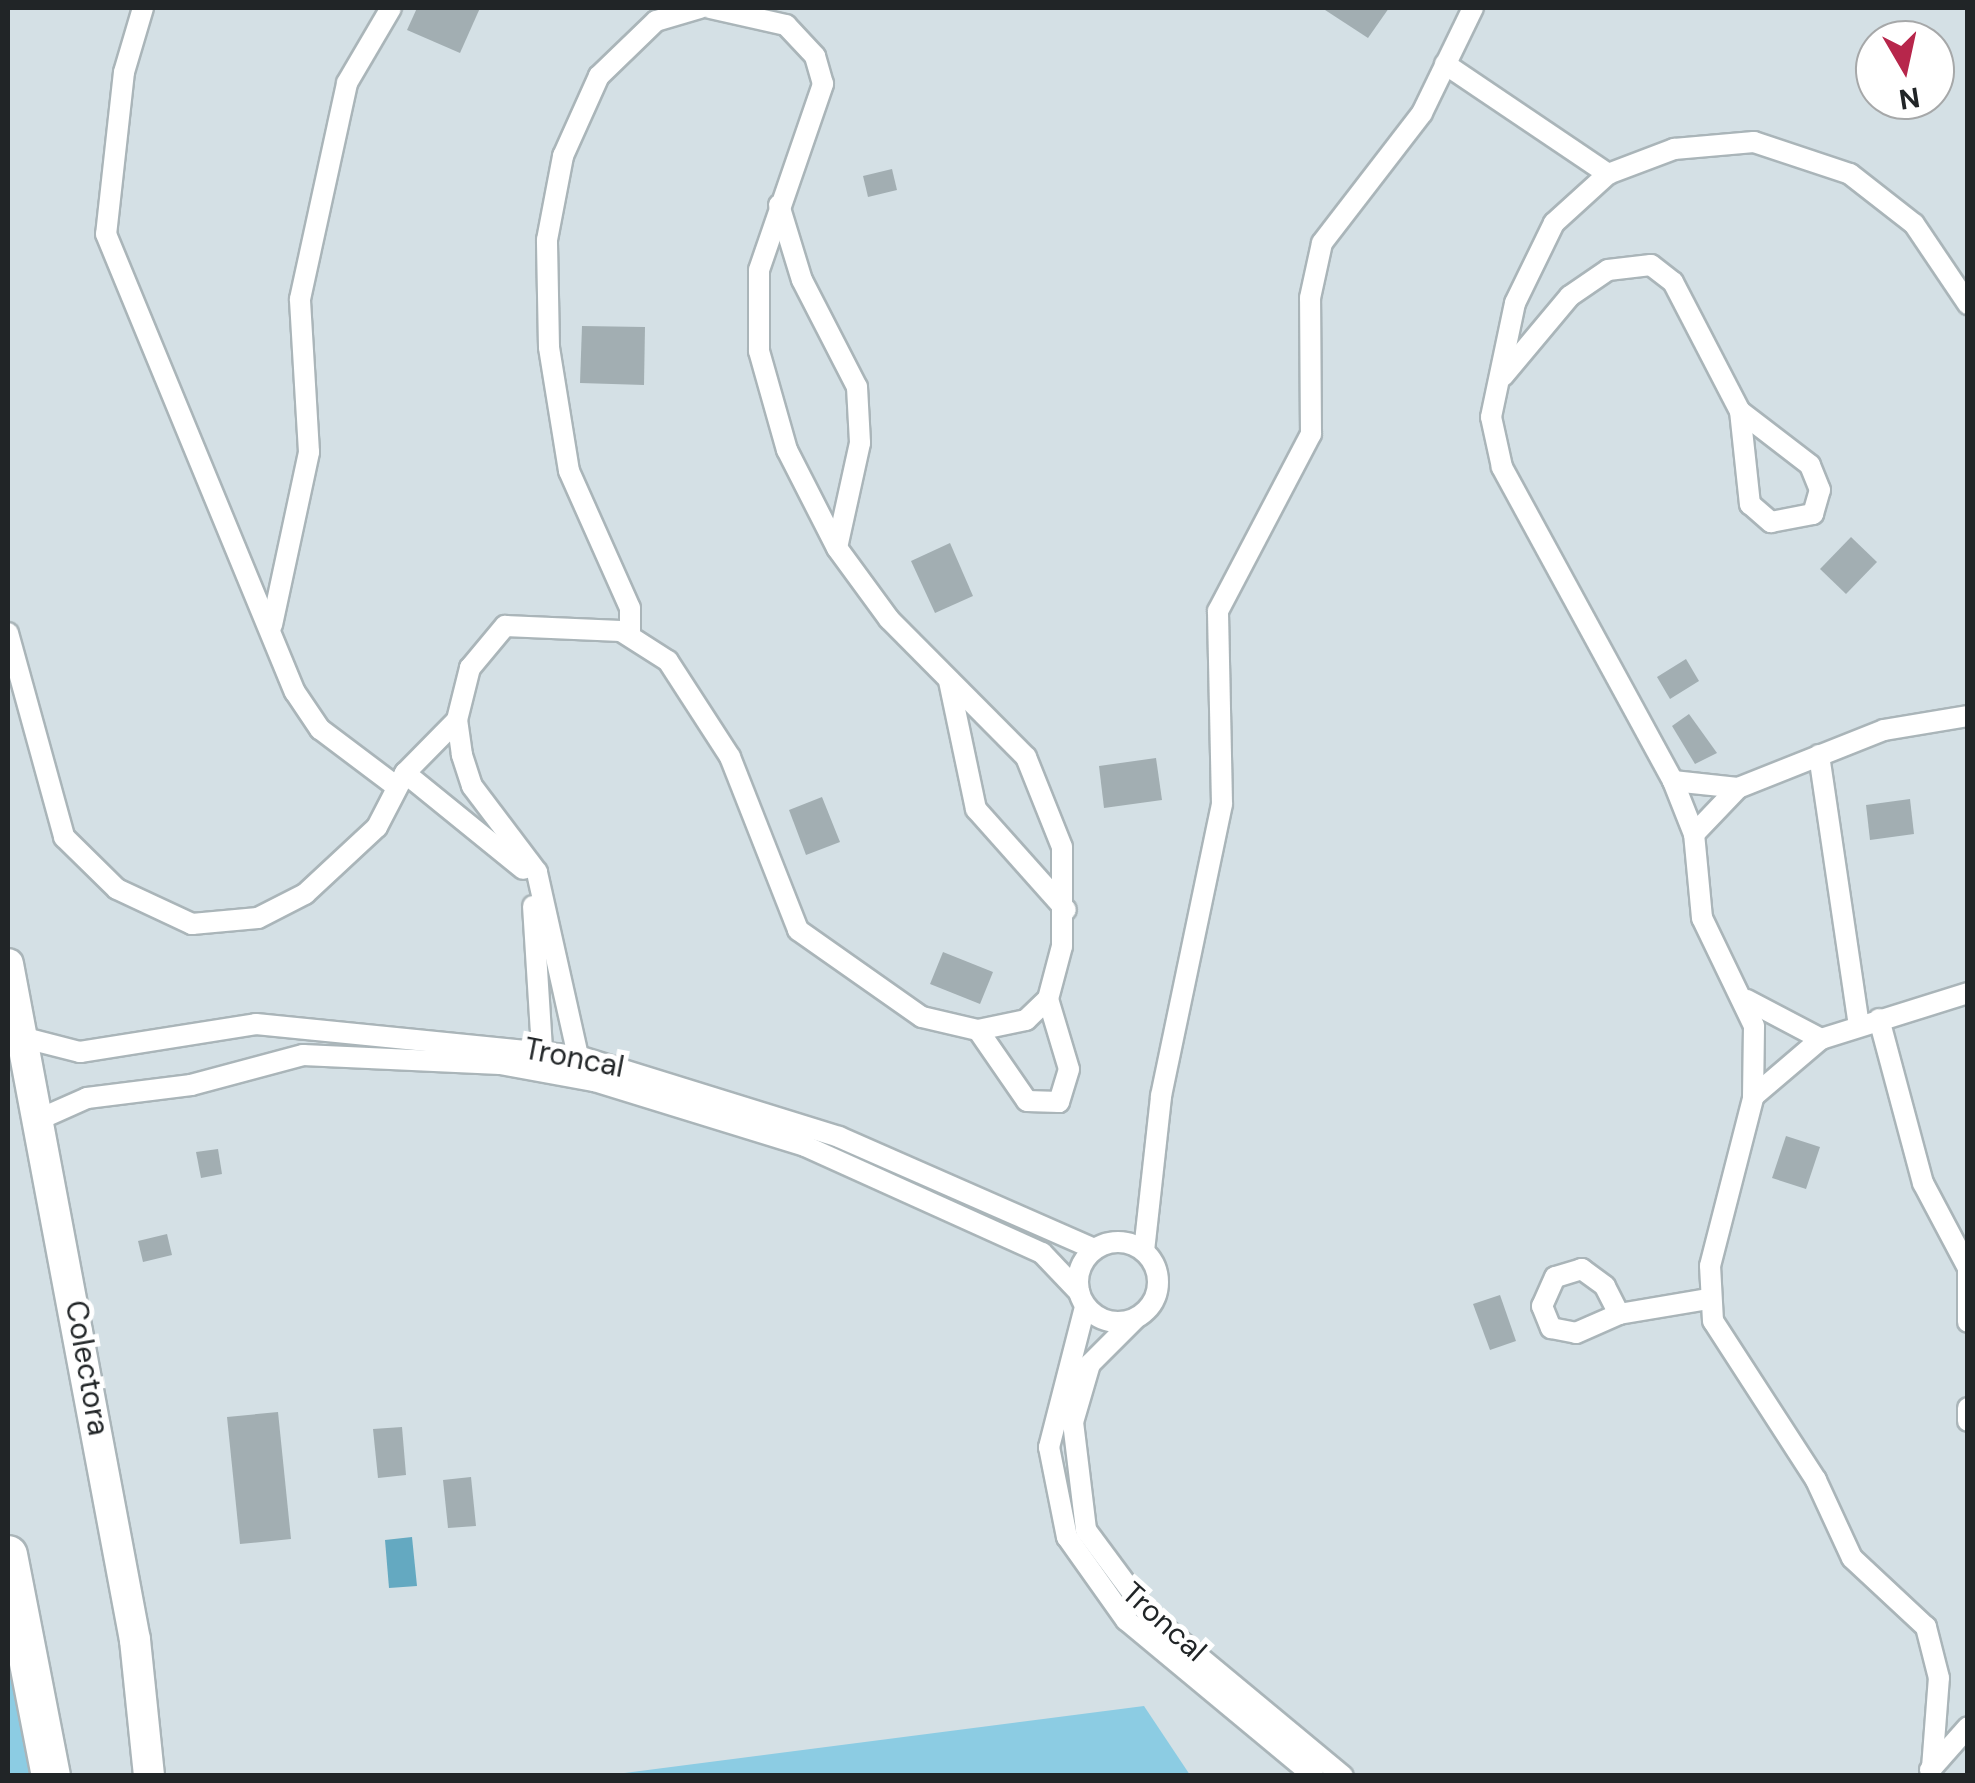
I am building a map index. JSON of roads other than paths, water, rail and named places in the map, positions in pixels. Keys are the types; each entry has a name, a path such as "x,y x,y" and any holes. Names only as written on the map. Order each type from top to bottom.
{"highway":[{"path":"8,1555 51,1776"}],"main road":[{"name":"Colectora","path":"8,964 42,1118 134,1640 149,1776"}],"street":[{"path":"143,8 124,72 106,234 272,632 320,729 512,851 526,875 542,1049"},
{"path":"272,632 309,452 300,299 346,83 391,8"},
{"path":"630,633 630,608 569,471 548,348 546,240 563,156 599,76 656,21 700,8"},
{"path":"710,8 786,25 820,71 821,102 779,205 759,270 758,351 787,450 836,548 948,682 999,724 1046,794 1062,847 1066,910 1048,999 1069,1069 1060,1102 1027,1101 978,1030"},
{"path":"1094,1250 1117,1242 1144,1251 1147,1196 1222,804 1218,610 1311,434 1310,298 1322,243 1422,113 1473,8"},
{"path":"1445,64 1608,174"},
{"path":"1929,1772 1939,1678 1926,1627 1839,1539 1816,1480 1721,1340 1709,1299 1752,1098 1746,1000 1702,918 1694,834 1673,781 1502,466 1494,390 1537,251 1581,193 1608,174 1716,142 1802,154 1890,200 1938,251 1968,304"},
{"path":"779,205 798,271 857,387 860,443 836,548"},
{"path":"1494,390 1570,296 1608,270 1650,265 1673,282 1740,411 1750,504 1772,522 1813,514 1820,490 1810,464 1740,411"},
{"path":"8,632 64,836 95,873 168,919 229,924 287,907 377,826 401,780 458,720 477,653 505,626 552,621 630,633 705,707 798,930 922,1017 978,1030 1026,1020 1048,999"},
{"path":"948,682 976,810 1066,910"},
{"path":"1694,834 1738,788 1884,730 1968,716"},
{"path":"458,720 472,786 537,872 578,1056"},
{"path":"1819,755 1869,1022 1923,1182 1968,1269 1968,1322"},
{"path":"1673,781 1738,788"},
{"path":"1752,1098 1822,1039 1968,993"},
{"path":"1746,1000 1822,1039"},
{"name":"Troncal","path":"25,1038 80,1052 256,1024 542,1049 578,1056 839,1137 1094,1250 1049,1448 1067,1537 1126,1620 1314,1776"},
{"name":"Troncal","path":"42,1118 87,1098 191,1085 303,1055 500,1064 594,1080 805,1146 1042,1253 1082,1299"},
{"path":"1117,1242 1147,1196"},
{"name":"Troncal","path":"1144,1251 1158,1287 1135,1319 1090,1364 1074,1422 1086,1530 1149,1615 1342,1776"},
{"path":"1082,1299 1108,1322 1135,1319"},
{"path":"1619,1314 1709,1299"},
{"path":"1968,1408 1968,1421"},
{"path":"1929,1772 1968,1728"}]}
